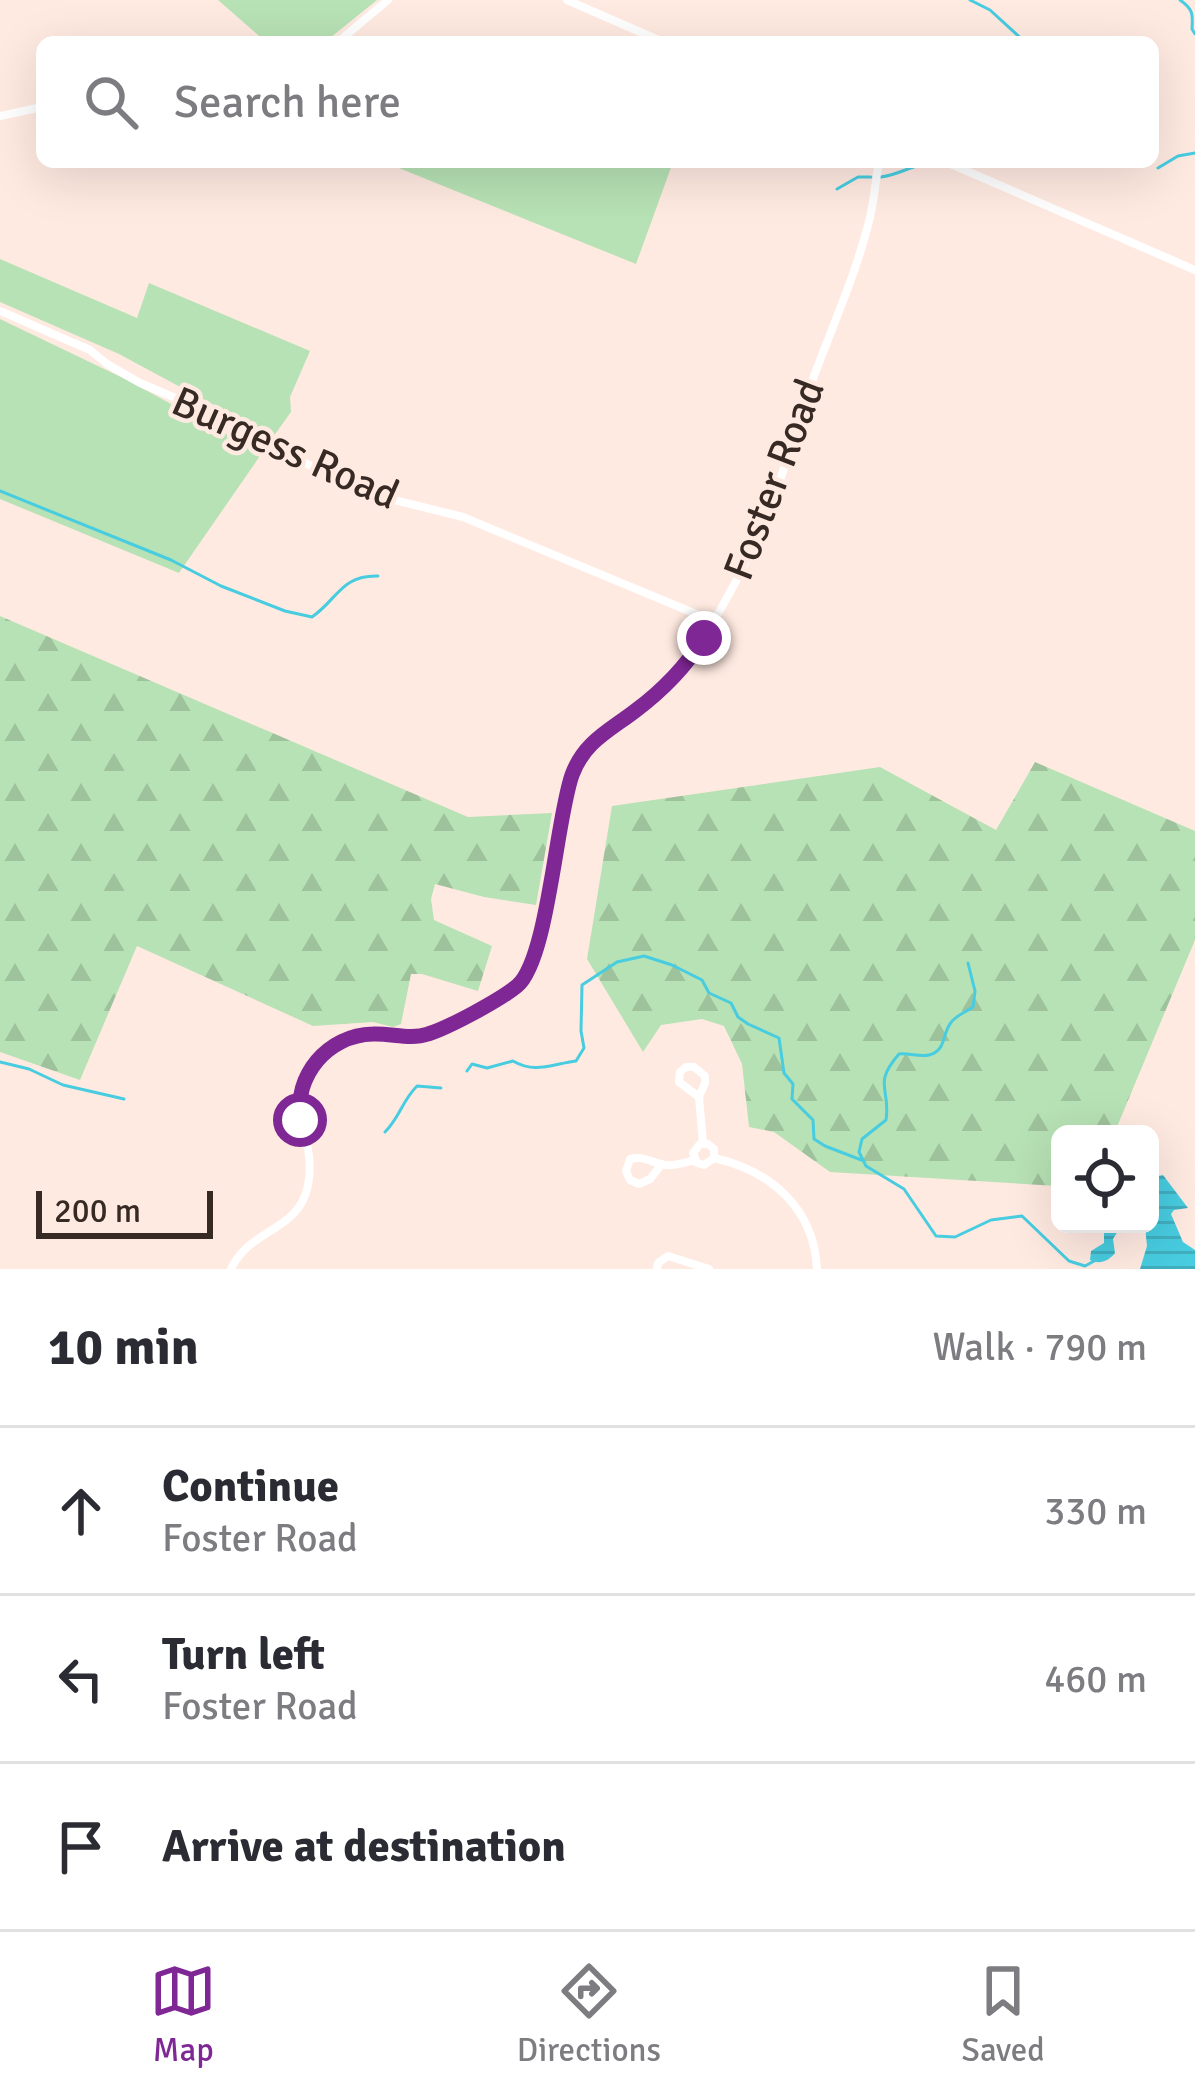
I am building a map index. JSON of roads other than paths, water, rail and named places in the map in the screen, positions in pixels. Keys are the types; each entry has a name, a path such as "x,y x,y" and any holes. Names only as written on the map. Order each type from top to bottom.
{"street":[{"path":"345,36 388,0"},
{"path":"566,0 649,36"},
{"path":"0,116 36,108"},
{"name":"Foster Road","path":"231,1269 244,1247 295,1213 307,1190 309,1166 298,1100 316,1062 357,1035 427,1035 523,980 537,945 568,791 579,759 592,741 636,711 677,673 697,648 742,568 782,476 868,229 878,168"},
{"path":"960,168 1195,270"},
{"name":"Burgess Road","path":"0,311 90,350 140,383 175,396 346,484 463,517 713,621"},
{"path":"699,1097 703,1143"},
{"path":"703,1143 714,1149 714,1158"},
{"path":"695,1160 693,1153 703,1143"},
{"path":"661,1166 636,1157 626,1172 639,1184 661,1166 695,1160 704,1165 714,1158"},
{"path":"714,1158 754,1171 795,1206 810,1230 818,1269"},
{"path":"657,1269 668,1256 681,1258 687,1266 709,1269"}],"water":[{"path":"1159,1176 1188,1208 1171,1214 1183,1242 1195,1250 1195,1269 1140,1269 1146,1233 1159,1233"},
{"path":"1104,1233 1117,1233 1113,1256 1100,1262 1090,1260 1091,1251 1104,1243"}],"waterway":[{"path":"970,0 990,10 1018,36"},
{"path":"1180,0 1191,12 1195,34"},
{"path":"1159,167 1195,153"},
{"path":"881,177 911,168"},
{"path":"837,189 858,177 871,177"},
{"path":"0,491 285,611 312,617 356,579 378,576"},
{"path":"467,1071 472,1064 487,1068 513,1061 536,1068 576,1061 584,1048 582,985 617,962 644,956 702,980 709,993 731,1003 738,1017 779,1038 784,1073 793,1084 792,1099 813,1120 814,1139 864,1161"},
{"path":"968,963 975,991 973,1007 952,1021 934,1053 899,1054 891,1064 884,1080 886,1120 862,1139 859,1152 866,1166 904,1189 936,1236 955,1237 991,1220 1022,1216 1069,1261 1085,1266 1096,1260"},
{"path":"0,1062 63,1085 124,1099"},
{"path":"385,1132 417,1086 441,1088"}]}
